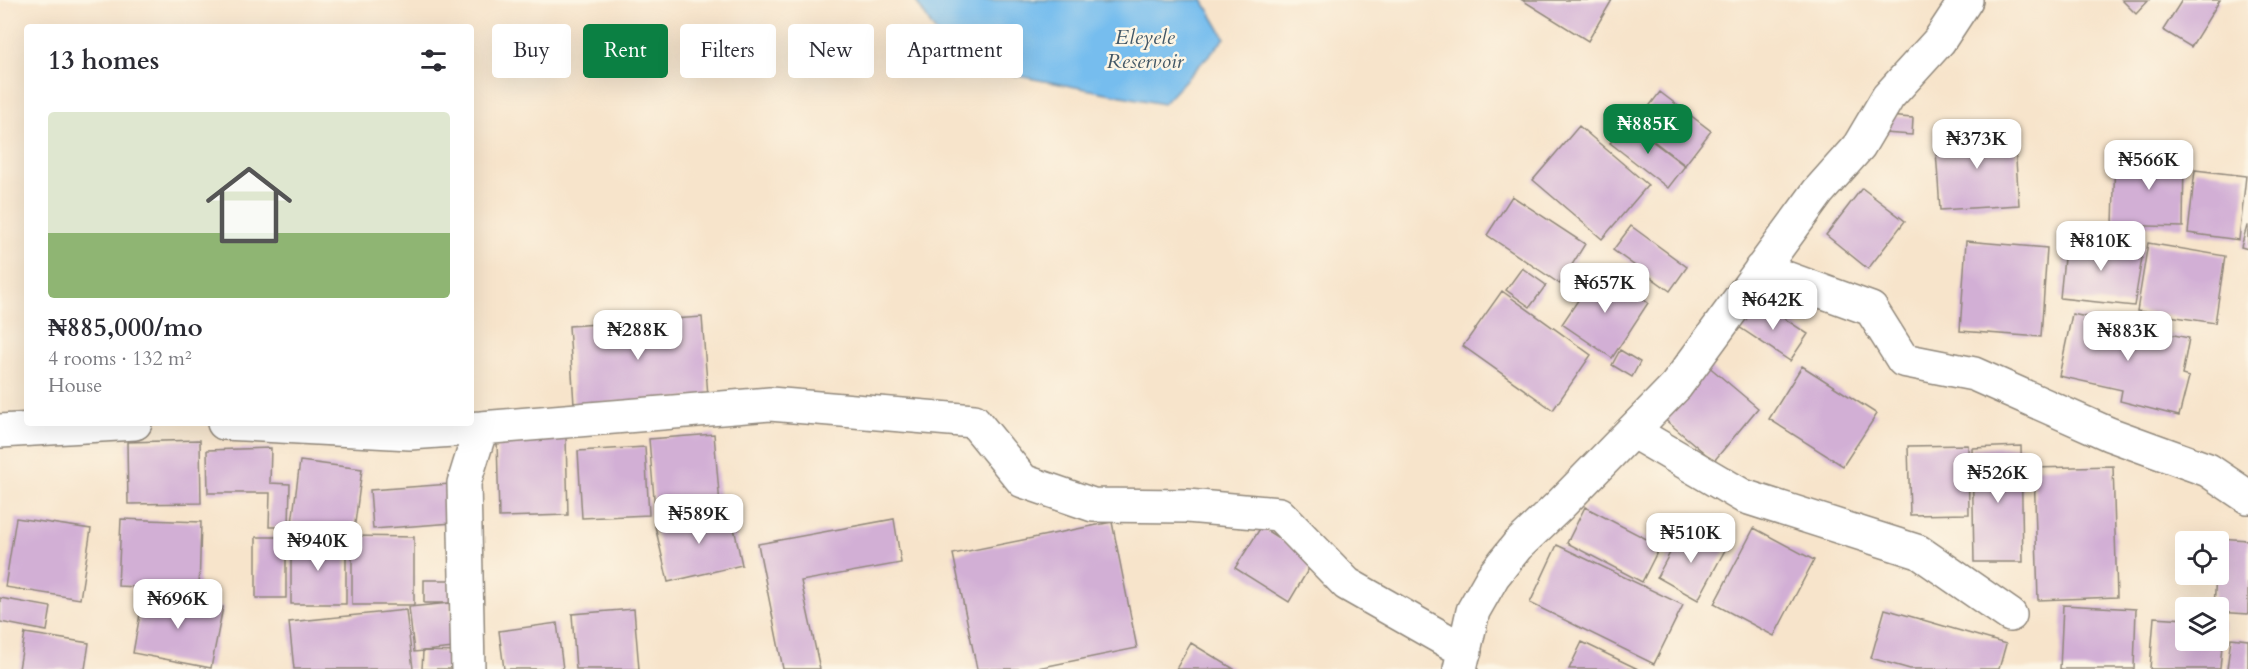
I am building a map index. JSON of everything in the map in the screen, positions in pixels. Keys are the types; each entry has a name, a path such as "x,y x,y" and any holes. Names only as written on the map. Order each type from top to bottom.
{"street":[{"path":"258,426 410,433 770,404 974,421 1023,481 1093,504 1187,506 1279,514 1347,584 1462,660 1473,611 1493,576 1517,546 1676,386 1818,192 1859,146 1888,97 1939,41 1966,0"},
{"path":"1761,269 1872,309 1903,360 1974,374 2109,434 2208,470 2248,497"},
{"path":"0,431 84,426"},
{"path":"468,669 464,483 481,428"},
{"path":"1632,431 1743,496 1919,552 2010,615"}],"water":[{"name":"Eleyele Reservoir","path":"915,0 1203,0 1225,38 1163,104 1023,77 1023,24 930,24"}],"building":[{"path":"1522,0 1612,0 1588,41"},
{"path":"2122,0 2149,0 2136,14"},
{"path":"2182,0 2220,0 2191,47 2163,30"},
{"path":"1660,92 1711,131 1685,165 1634,126"},
{"path":"1886,116 1913,118 1912,135 1884,133"},
{"path":"1627,122 1685,166 1668,188 1610,143"},
{"path":"1579,126 1648,185 1602,239 1533,180"},
{"path":"2014,130 2019,205 1940,210 1935,136"},
{"path":"2115,155 2184,157 2183,227 2113,225"},
{"path":"2195,170 2246,176 2239,240 2188,233"},
{"path":"1862,188 1905,221 1868,269 1826,235"},
{"path":"1512,196 1585,244 1560,284 1487,235"},
{"path":"1631,226 1687,267 1670,291 1613,250"},
{"path":"2248,226 2248,249 2241,247"},
{"path":"2066,238 2144,246 2134,306 2060,298"},
{"path":"1966,241 2047,248 2041,337 1960,331"},
{"path":"2148,243 2225,256 2215,323 2137,311"},
{"path":"1522,268 1546,285 1530,307 1506,290"},
{"path":"1599,269 1648,303 1612,358 1562,324"},
{"path":"1502,291 1591,355 1553,410 1463,346"},
{"path":"1756,300 1808,334 1790,361 1739,327"},
{"path":"2072,314 2189,338 2182,375 2189,377 2179,416 2120,401 2122,390 2059,376"},
{"path":"702,317 708,396 574,405 569,326"},
{"path":"1620,350 1640,362 1632,377 1612,365"},
{"path":"1707,365 1758,408 1714,461 1663,418"},
{"path":"1802,366 1877,414 1843,466 1769,419"},
{"path":"714,434 720,505 655,510 649,439"},
{"path":"566,438 568,515 499,517 497,440"},
{"path":"200,440 201,503 128,504 127,442"},
{"path":"1968,445 1969,514 1910,515 1908,446"},
{"path":"2021,446 2023,562 1974,562 1972,448"},
{"path":"645,447 649,515 582,518 578,451"},
{"path":"271,448 270,483 290,484 289,527 269,527 270,493 208,493 207,450"},
{"path":"300,461 362,469 354,531 292,523"},
{"path":"2113,466 2117,597 2038,600 2034,468"},
{"path":"450,484 453,523 373,529 370,490"},
{"path":"1585,507 1660,546 1642,582 1567,543"},
{"path":"730,509 742,565 668,582 655,526"},
{"path":"16,518 91,529 80,599 5,587"},
{"path":"121,519 201,522 199,590 118,586"},
{"path":"894,519 901,563 801,581 820,669 783,669 758,544"},
{"path":"1112,522 1137,648 1033,669 977,669 953,554"},
{"path":"1261,527 1314,560 1289,602 1235,568"},
{"path":"1684,527 1725,550 1698,600 1657,577"},
{"path":"1754,528 1814,560 1774,636 1714,604"},
{"path":"352,536 414,537 414,605 352,605"},
{"path":"256,537 286,537 286,598 256,598"},
{"path":"2229,539 2248,540 2248,614 2229,613 2229,597 2215,597 2215,585 2229,585"},
{"path":"291,540 346,541 346,604 291,604"},
{"path":"1557,545 1683,605 1654,664 1530,603"},
{"path":"424,580 456,580 455,603 424,603"},
{"path":"144,592 223,607 211,668 133,653"},
{"path":"0,598 51,607 47,631 0,622"},
{"path":"450,603 454,648 414,652 409,607"},
{"path":"2063,605 2136,609 2134,669 2060,669"},
{"path":"634,609 639,669 576,669 572,614"},
{"path":"1885,609 2006,644 1999,669 1910,669 1871,658"},
{"path":"406,610 413,669 294,669 289,622"},
{"path":"2154,617 2175,618 2175,651 2222,651 2220,669 2150,669"},
{"path":"557,623 563,669 504,669 499,631"},
{"path":"25,633 89,643 85,669 19,669"},
{"path":"2231,638 2248,640 2248,669 2227,669"},
{"path":"1582,642 1638,669 1569,669"},
{"path":"1191,643 1234,669 1176,669"},
{"path":"423,651 461,652 461,669 422,669"}]}
